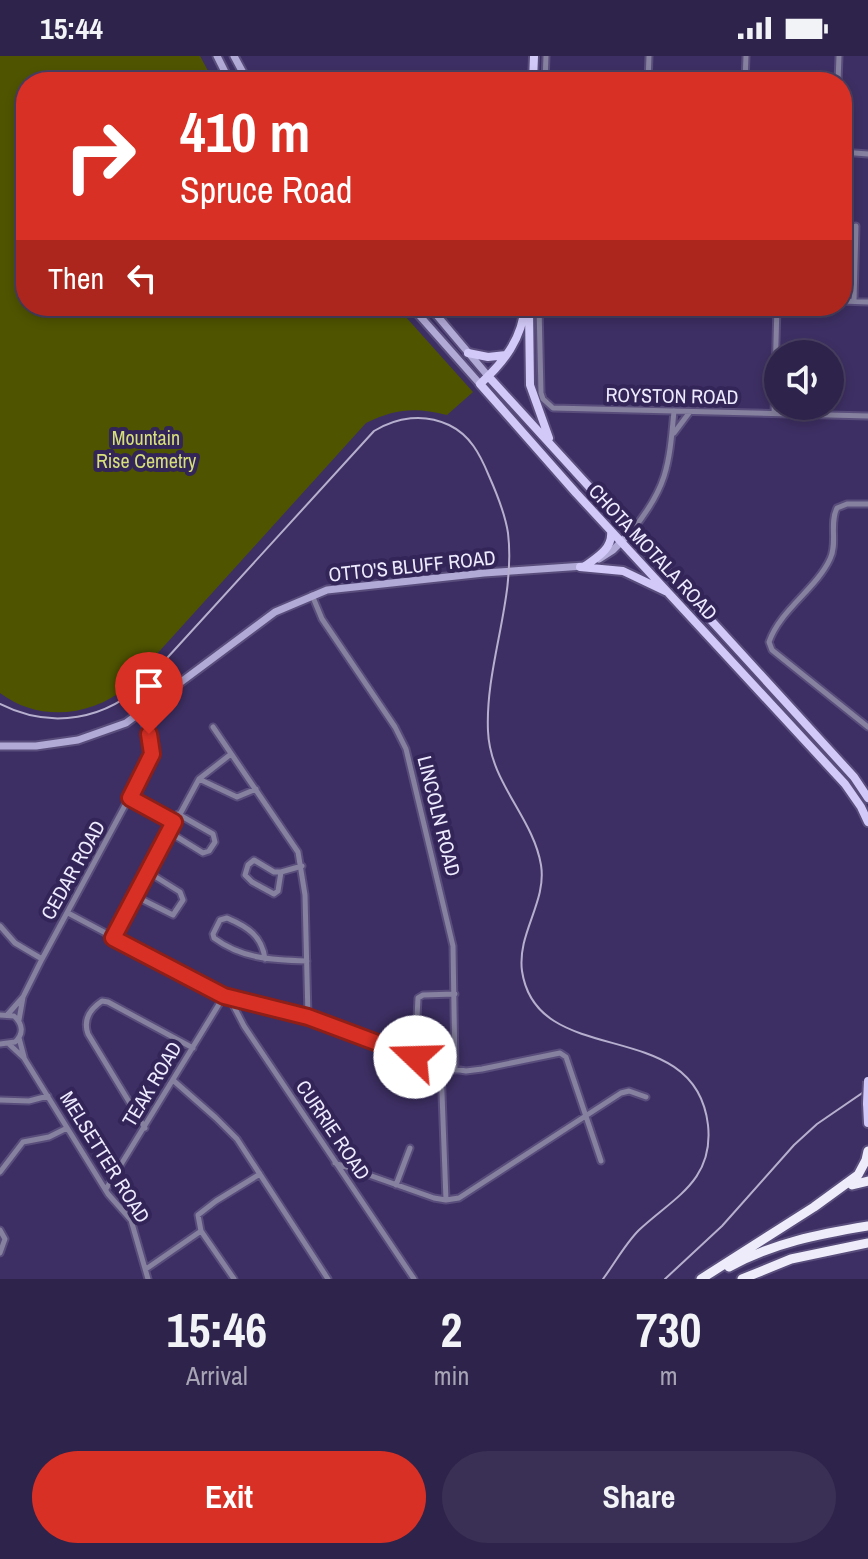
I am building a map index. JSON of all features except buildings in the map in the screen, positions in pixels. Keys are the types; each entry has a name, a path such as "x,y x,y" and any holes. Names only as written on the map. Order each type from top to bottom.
{"highway":[{"path":"701,1279 858,1175 868,1151"},
{"path":"824,1200 855,1183 868,1181"},
{"path":"709,1279 751,1255 785,1243 868,1226"},
{"path":"742,1279 791,1259 868,1243"}],"main road":[{"name":"CHOTA MOTALA ROAD","path":"420,316 845,784 868,822"},
{"name":"CHOTA MOTALA ROAD","path":"437,316 488,376 854,777 868,798"},
{"path":"480,384 507,355 524,316"},
{"path":"527,316 530,385 551,444"},
{"path":"468,353 488,357 507,355"},
{"path":"582,566 609,545 610,528"},
{"name":"OTTO'S BLUFF ROAD","path":"0,746 36,746 78,740 112,729 140,714 265,619 312,595 338,588 582,566 603,557 631,532"},
{"path":"582,566 623,571 673,596"},
{"path":"149,734 153,718 171,691"},
{"path":"868,1079 868,1123"}],"street":[{"path":"856,226 854,301 868,302"},
{"name":"ROYSTON ROAD","path":"539,316 541,393 553,408 764,413"},
{"path":"776,340 777,316"},
{"path":"662,411 673,425"},
{"name":"OTTO'S BLUFF ROAD","path":"631,532 665,480 674,411"},
{"path":"672,437 690,412"},
{"name":"ROYSTON ROAD","path":"844,415 868,416"},
{"path":"868,504 847,504 837,508 830,559 769,642 772,650 868,727"},
{"name":"LINCOLN ROAD","path":"312,595 322,619 395,727 406,749 453,946 455,1070"},
{"path":"140,714 149,734"},
{"path":"213,727 298,852 302,866 308,1017"},
{"name":"CEDAR ROAD","path":"8,1014 23,997 130,798 152,754 149,734"},
{"path":"113,938 199,779 231,754"},
{"path":"199,779 237,797 256,789"},
{"path":"130,798 174,822"},
{"path":"169,832 206,853 216,840 213,834 178,814"},
{"path":"281,872 278,891 272,894 245,875 248,865 254,860 274,872 302,866"},
{"path":"135,896 173,915 183,900 180,892 148,872"},
{"path":"68,913 227,997 308,1017 441,1067 482,1069 560,1053 566,1057 601,1161"},
{"path":"265,959 262,942 256,934 227,918 220,920 214,938 242,954 265,959 307,961"},
{"path":"0,926 15,943 42,959"},
{"path":"415,1057 418,998 423,995 455,994"},
{"name":"CEDAR ROAD","path":"19,1038 23,997"},
{"name":"TEAK ROAD","path":"106,1189 227,997"},
{"name":"CURRIE ROAD","path":"227,997 414,1279"},
{"path":"145,1128 88,1034 89,1014 102,1001 108,1002 193,1048"},
{"path":"0,1015 8,1014 19,1020"},
{"path":"0,1044 10,1045 19,1038"},
{"name":"MELSETTER ROAD","path":"19,1038 24,1058"},
{"name":"MELSETTER ROAD","path":"10,1045 24,1058 106,1189 131,1220 148,1279"},
{"path":"441,1067 446,1200"},
{"path":"174,1081 227,1128 328,1279"},
{"path":"335,1163 446,1200 459,1198 621,1093 629,1091 646,1097"},
{"path":"0,1100 29,1101 48,1096"},
{"path":"0,1172 23,1142 49,1137 67,1128"},
{"path":"396,1185 410,1148"},
{"path":"234,1279 201,1231 198,1221 203,1210 260,1174"},
{"path":"0,1230 5,1239 0,1253"},
{"path":"145,1269 201,1231"}],"green space":[{"name":"Mountain Rise Cemetry","path":"0,56 200,56 209,72 16,72 16,316 405,316 473,392 447,415 405,411 366,423 127,687 113,697 81,710 47,712 31,709 0,693"}],"railway":[{"path":"0,704 39,717 58,718 78,717 114,704 147,680 374,431 392,422 420,418 440,421 463,434 486,468 508,533 508,582 491,682 488,731 496,767 530,831 541,865 540,892 524,944 522,971 534,1002 556,1022 584,1035 647,1054 676,1068 697,1090 708,1125 705,1161 698,1174 634,1235 603,1279"},
{"path":"665,1279 722,1226 794,1145 817,1124 868,1089"}],"route":[{"path":"149,734 152,754 130,798 174,822 113,938 224,996 308,1017 415,1057"}]}
